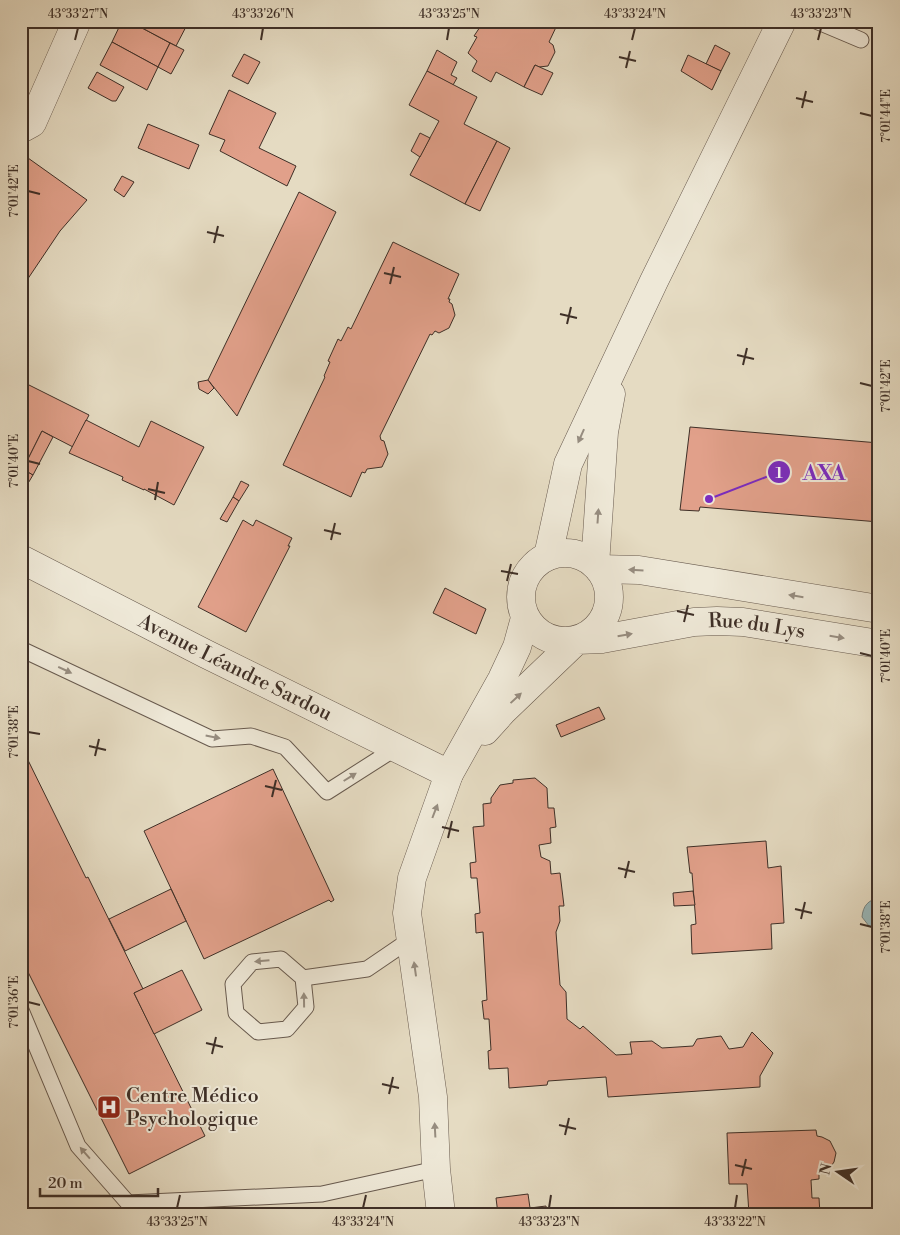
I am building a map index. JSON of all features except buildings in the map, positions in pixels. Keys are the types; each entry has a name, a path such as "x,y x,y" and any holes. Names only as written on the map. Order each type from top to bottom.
{"street":[{"path":"21,129 32,123 77,21"},
{"path":"548,556 568,464 654,281 782,21"},
{"path":"597,567 604,432 616,361"},
{"path":"449,774 503,711 577,640 597,628 605,617 609,604 609,591 605,578 597,567 587,558 574,553 548,556 535,564 526,575 521,589 521,604 526,618 535,630 547,638 562,641 577,640"},
{"name":"Avenue Léandre Sardou","path":"21,559 449,774"},
{"name":"Rue du Lys","path":"597,567 639,570 879,609"},
{"path":"441,1214 436,1169 433,1097 407,913 412,878 449,774 502,679 517,647 526,618"},
{"name":"Rue du Lys","path":"577,640 602,639 694,622 717,621 743,622 879,644"}],"lane":[{"path":"816,21 861,40"},
{"path":"21,649 212,739 250,736 285,747 327,792 396,748"},
{"path":"303,978 306,1007 287,1030 258,1032 236,1013 233,984 252,962 281,959 303,978 367,969 411,940"},
{"path":"21,1010 78,1146 128,1203 322,1194 436,1169"}],"water":[{"path":"879,898 879,929 869,926 862,917 867,904"}],"place":[{"name":"AXA","path":"709,499"},
{"name":"Centre Médico Psychologique","path":"109,1107"}]}
